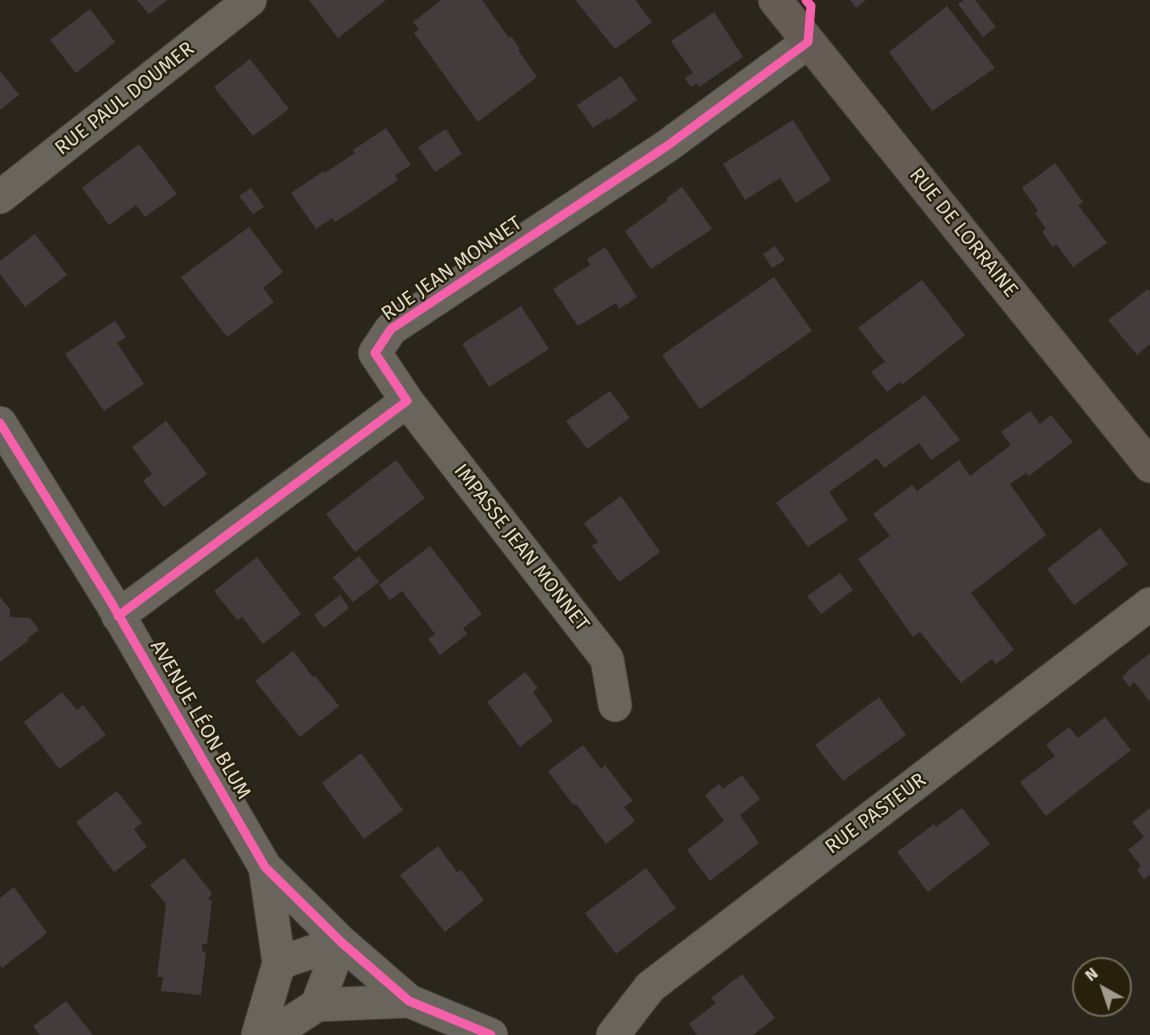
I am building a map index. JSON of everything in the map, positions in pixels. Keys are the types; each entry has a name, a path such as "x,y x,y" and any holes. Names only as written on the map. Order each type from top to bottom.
{"main road":[{"name":"RUE DE LORRAINE","path":"775,0 1150,466"}],"street":[{"name":"RUE PAUL DOUMER","path":"0,197 250,0"},
{"name":"RUE JEAN MONNET","path":"406,401 375,353 391,329 667,146 808,42"},
{"path":"118,616 406,401"},
{"name":"IMPASSE JEAN MONNET","path":"406,401 607,659 615,705"},
{"name":"AVENUE LÉON BLUM","path":"0,423 118,616 265,867 340,942 409,1001"},
{"name":"RUE PASTEUR","path":"613,1035 650,987 1150,604"},
{"name":"AVENUE LÉON BLUM","path":"258,1035 279,963 265,867"},
{"path":"316,1005 279,963 340,942"},
{"path":"316,1005 340,942"},
{"path":"268,1035 316,1005 409,1001 491,1035"}],"building":[{"path":"137,0 167,0 149,14"},
{"path":"309,0 386,0 338,38"},
{"path":"441,0 482,0 509,38 511,36 537,77 478,122 414,33 419,29 413,22"},
{"path":"577,0 635,0 652,22 615,49"},
{"path":"850,0 866,0 856,8"},
{"path":"964,0 975,0 996,27 983,37 958,4"},
{"path":"947,6 995,68 932,111 889,52"},
{"path":"90,9 115,42 76,73 50,40"},
{"path":"714,12 743,57 699,87 697,83 691,87 685,78 693,73 671,41"},
{"path":"250,59 289,109 253,136 214,87"},
{"path":"0,71 19,95 0,110"},
{"path":"621,76 637,100 609,120 608,118 593,128 577,105"},
{"path":"793,120 831,180 796,203 780,178 745,200 723,164"},
{"path":"386,128 411,165 395,175 398,180 351,212 335,222 332,218 316,229 291,193 355,153 353,150"},
{"path":"446,129 462,154 435,172 418,147"},
{"path":"139,144 177,194 145,217 136,205 109,225 82,188"},
{"path":"1055,163 1083,202 1078,205 1107,243 1073,267 1056,244 1053,247 1042,232 1046,229 1035,213 1038,211 1022,188"},
{"path":"682,187 712,229 651,269 625,231"},
{"path":"251,188 264,207 253,214 239,196"},
{"path":"249,227 283,272 263,288 274,302 227,337 181,277"},
{"path":"35,234 67,275 25,307 0,274 0,261"},
{"path":"775,246 785,260 772,268 763,254"},
{"path":"605,247 637,297 619,309 616,303 578,326 553,289 590,265 587,259"},
{"path":"774,277 812,331 700,409 662,355"},
{"path":"922,280 965,335 903,384 900,382 887,392 871,372 885,362 858,328"},
{"path":"1148,289 1150,292 1150,344 1137,355 1108,320"},
{"path":"521,306 549,349 489,387 462,344"},
{"path":"115,321 126,337 117,343 144,384 104,411 65,354"},
{"path":"610,391 630,418 587,449 566,421"},
{"path":"925,395 960,440 931,460 919,443 884,468 877,458 829,492 848,520 808,547 776,503"},
{"path":"1030,411 1040,424 1051,415 1073,442 1029,476 1026,473 1010,484 1046,535 971,593 1014,650 996,664 992,659 961,683 920,632 913,637 858,559 890,536 873,514 912,485 917,491 959,460 970,476 1011,445 1001,432"},
{"path":"166,421 207,474 164,507 143,481 152,474 132,447"},
{"path":"396,460 425,498 355,552 326,514"},
{"path":"621,496 660,552 619,582 592,546 598,542 584,523"},
{"path":"1100,528 1128,564 1074,605 1047,569"},
{"path":"430,546 482,614 463,628 467,634 440,655 428,639 435,634 402,591 390,600 379,585"},
{"path":"359,556 379,582 353,602 333,577"},
{"path":"257,557 301,614 263,644 242,617 237,620 214,591"},
{"path":"840,573 853,590 821,614 807,596"},
{"path":"340,595 349,608 324,628 314,615"},
{"path":"0,597 10,609 10,617 30,618 39,630 0,662"},
{"path":"293,651 339,706 300,737 255,681"},
{"path":"1150,653 1150,702 1134,682 1129,687 1122,677"},
{"path":"525,672 538,688 533,692 553,721 520,747 487,702"},
{"path":"62,692 77,710 83,705 106,735 59,769 24,722"},
{"path":"879,697 906,735 843,781 815,745"},
{"path":"1105,717 1131,750 1046,816 1020,782 1055,756 1046,745 1069,727 1078,738"},
{"path":"583,745 601,769 605,765 633,801 624,807 635,821 606,844 548,771"},
{"path":"361,753 403,810 364,839 322,783"},
{"path":"742,775 760,799 740,815 759,843 710,881 687,850 724,821 705,795 719,784 723,789"},
{"path":"117,791 142,823 134,829 147,847 114,872 76,822"},
{"path":"962,808 990,844 928,892 897,852 934,824 936,827"},
{"path":"1150,808 1150,875 1144,879 1137,870 1141,866 1128,850 1144,837 1132,822"},
{"path":"438,846 457,872 461,870 484,900 445,932 400,875"},
{"path":"184,858 212,893 208,900 212,900 207,944 202,944 202,950 206,953 201,995 161,991 163,977 157,977 166,904 150,885"},
{"path":"646,868 676,908 616,954 585,913"},
{"path":"14,887 47,933 2,968 0,965 0,898"},
{"path":"742,974 775,1018 753,1035 697,1035 689,1024 716,1003 711,998"},
{"path":"66,1001 93,1035 40,1035 33,1026"}],"cycle path":[{"path":"118,616 407,401 375,353 391,329 667,146 808,42 811,6 806,0"},
{"path":"0,423 111,602 265,867 341,942 409,1001 491,1035"}]}
